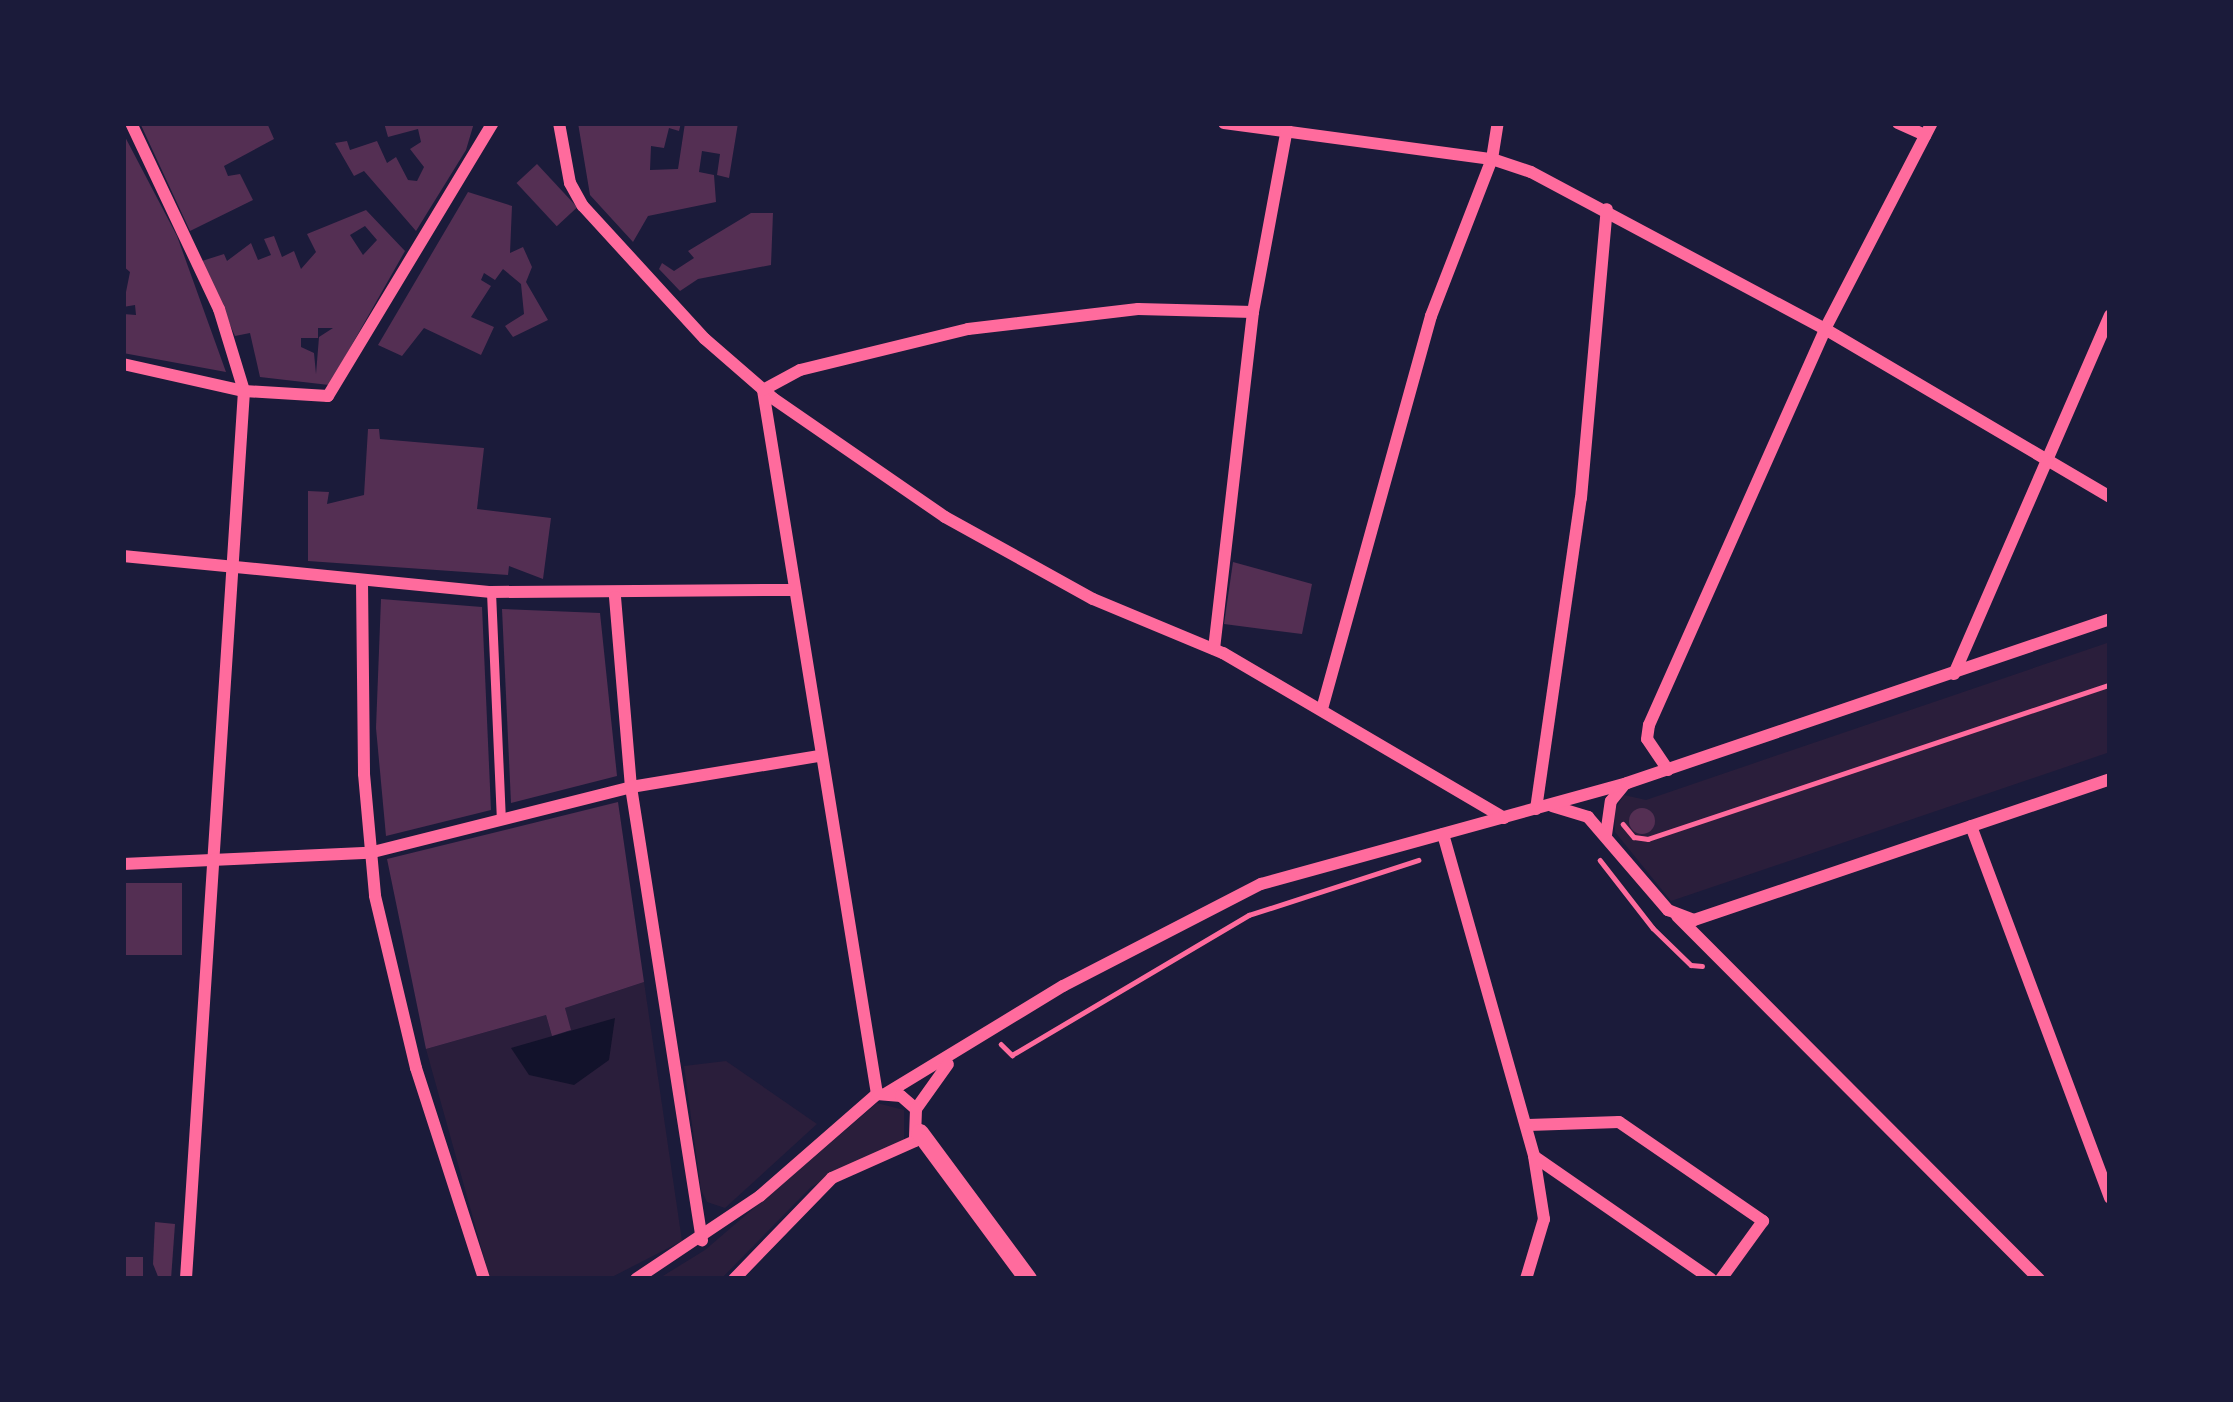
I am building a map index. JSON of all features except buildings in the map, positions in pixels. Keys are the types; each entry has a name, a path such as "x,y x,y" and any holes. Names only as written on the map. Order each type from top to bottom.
{"main road":[{"path":"920,1132 1028,1279"}],"street":[{"path":"130,123 219,309 244,391 186,1279"},
{"path":"123,364 244,391 328,396 494,123"},
{"path":"559,123 576,196 763,390 945,517 1093,598 1214,649 1504,818"},
{"path":"1224,123 1492,159 1607,209 1825,329 2110,497"},
{"path":"1322,709 1431,316 1492,159 1498,123"},
{"path":"1668,770 1647,739 1649,725 1825,329 1929,129 1898,123"},
{"path":"1214,649 1253,312 1287,129"},
{"path":"1541,807 1583,479 1607,209"},
{"path":"763,390 779,377 873,350 1016,322 1138,308 1253,312"},
{"path":"1954,674 2110,314"},
{"path":"763,390 819,756 882,1094"},
{"path":"123,556 491,592 615,597 792,590"},
{"path":"362,581 369,854 403,1024 484,1279"},
{"path":"491,592 501,819"},
{"path":"615,597 631,787 702,1240"},
{"path":"636,1279 702,1240 882,1094 952,1058 1063,986 1226,898 1627,783 2110,620"},
{"path":"123,864 369,854 631,787 819,756"},
{"path":"1676,915 1714,916 2110,779"},
{"path":"1606,831 1611,801 1627,783"},
{"path":"1541,807 1578,811 1606,831 1676,915 2039,1279"},
{"path":"1971,826 2110,1198"},
{"path":"1443,834 1534,1156 1544,1219 1526,1279"},
{"path":"734,1279 832,1178 896,1155 920,1132 916,1109 952,1058"},
{"path":"882,1094 916,1109"},
{"path":"1528,1125 1619,1122 1762,1221 1721,1279"},
{"path":"1534,1156 1712,1279"}],"path":[{"path":"1606,831 1619,819 1634,837 1648,839 2110,684"},
{"path":"987,1052 1000,1043 1012,1055 1249,915 1447,851"},
{"path":"1597,856 1653,928 1720,982"}],"shaded area":[{"path":"2110,642 2110,752 1671,901 1615,832 1614,811 1624,795 1646,800"},
{"path":"644,982 682,1241 608,1279 490,1279 426,1049 546,1015 552,1036 570,1031 565,1008"},
{"path":"615,1018 609,1060 574,1085 529,1075 511,1048"},
{"path":"726,1061 817,1124 725,1208 707,1202 701,1190 684,1066"},
{"path":"877,1103 904,1110 904,1140 811,1187 721,1279 658,1279 705,1250"}]}
